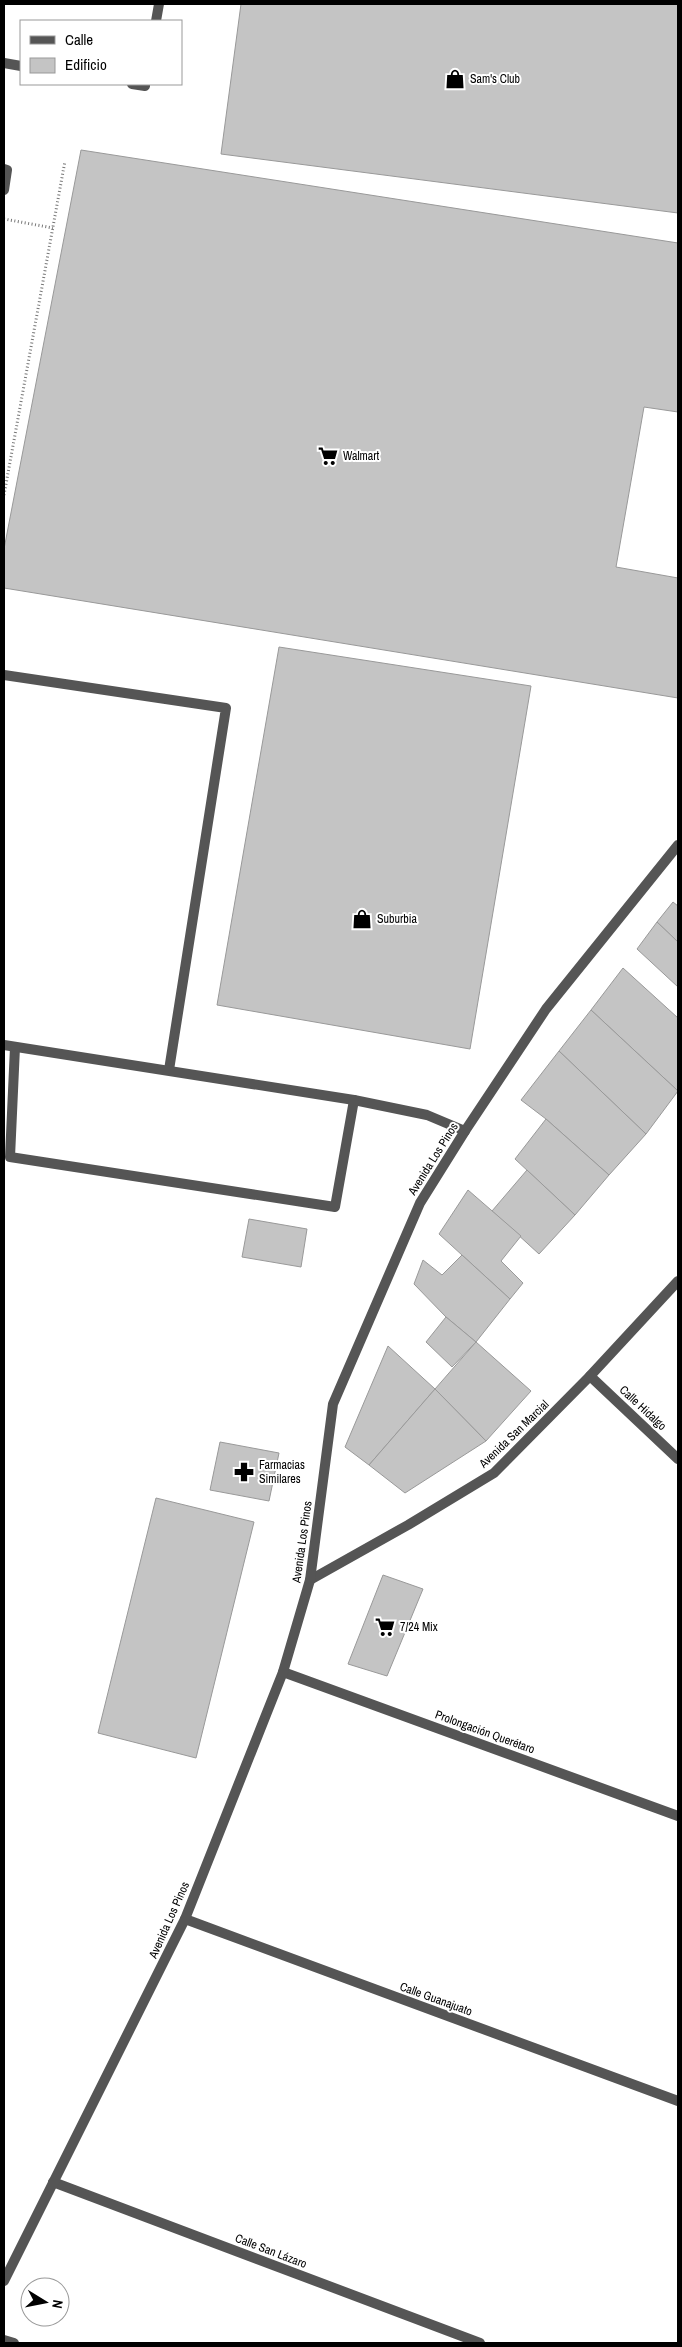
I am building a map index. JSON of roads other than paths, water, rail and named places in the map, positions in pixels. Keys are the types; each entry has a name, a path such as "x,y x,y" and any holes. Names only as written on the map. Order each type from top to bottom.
{"street":[{"path":"156,20 159,4"},
{"path":"4,64 20,66"},
{"path":"4,169 7,170 4,190"},
{"path":"4,675 226,708 169,1070"},
{"name":"Avenida Los Pinos","path":"4,2281 185,1919 283,1672 310,1580 333,1404 420,1203 546,1009 678,845"},
{"path":"4,1045 354,1100 427,1115 465,1131"},
{"path":"15,1046 10,1157 335,1207 354,1100"},
{"name":"Avenida San Marcial","path":"310,1580 494,1474 590,1376 678,1281"},
{"name":"Calle Hidalgo","path":"590,1376 678,1459"},
{"name":"Prolongación Querétaro","path":"283,1672 678,1816"},
{"name":"Calle Guanajuato","path":"185,1919 678,2101"},
{"name":"Calle San Lázaro","path":"53,2182 480,2343"},
{"path":"4,2340 14,2343"}],"place":[{"name":"Sam's Club","path":"455,79"},
{"name":"Walmart","path":"328,456"},
{"name":"Suburbia","path":"362,919"},
{"name":"Farmacias Similares","path":"244,1472"},
{"name":"7/24 Mix","path":"385,1627"}]}
